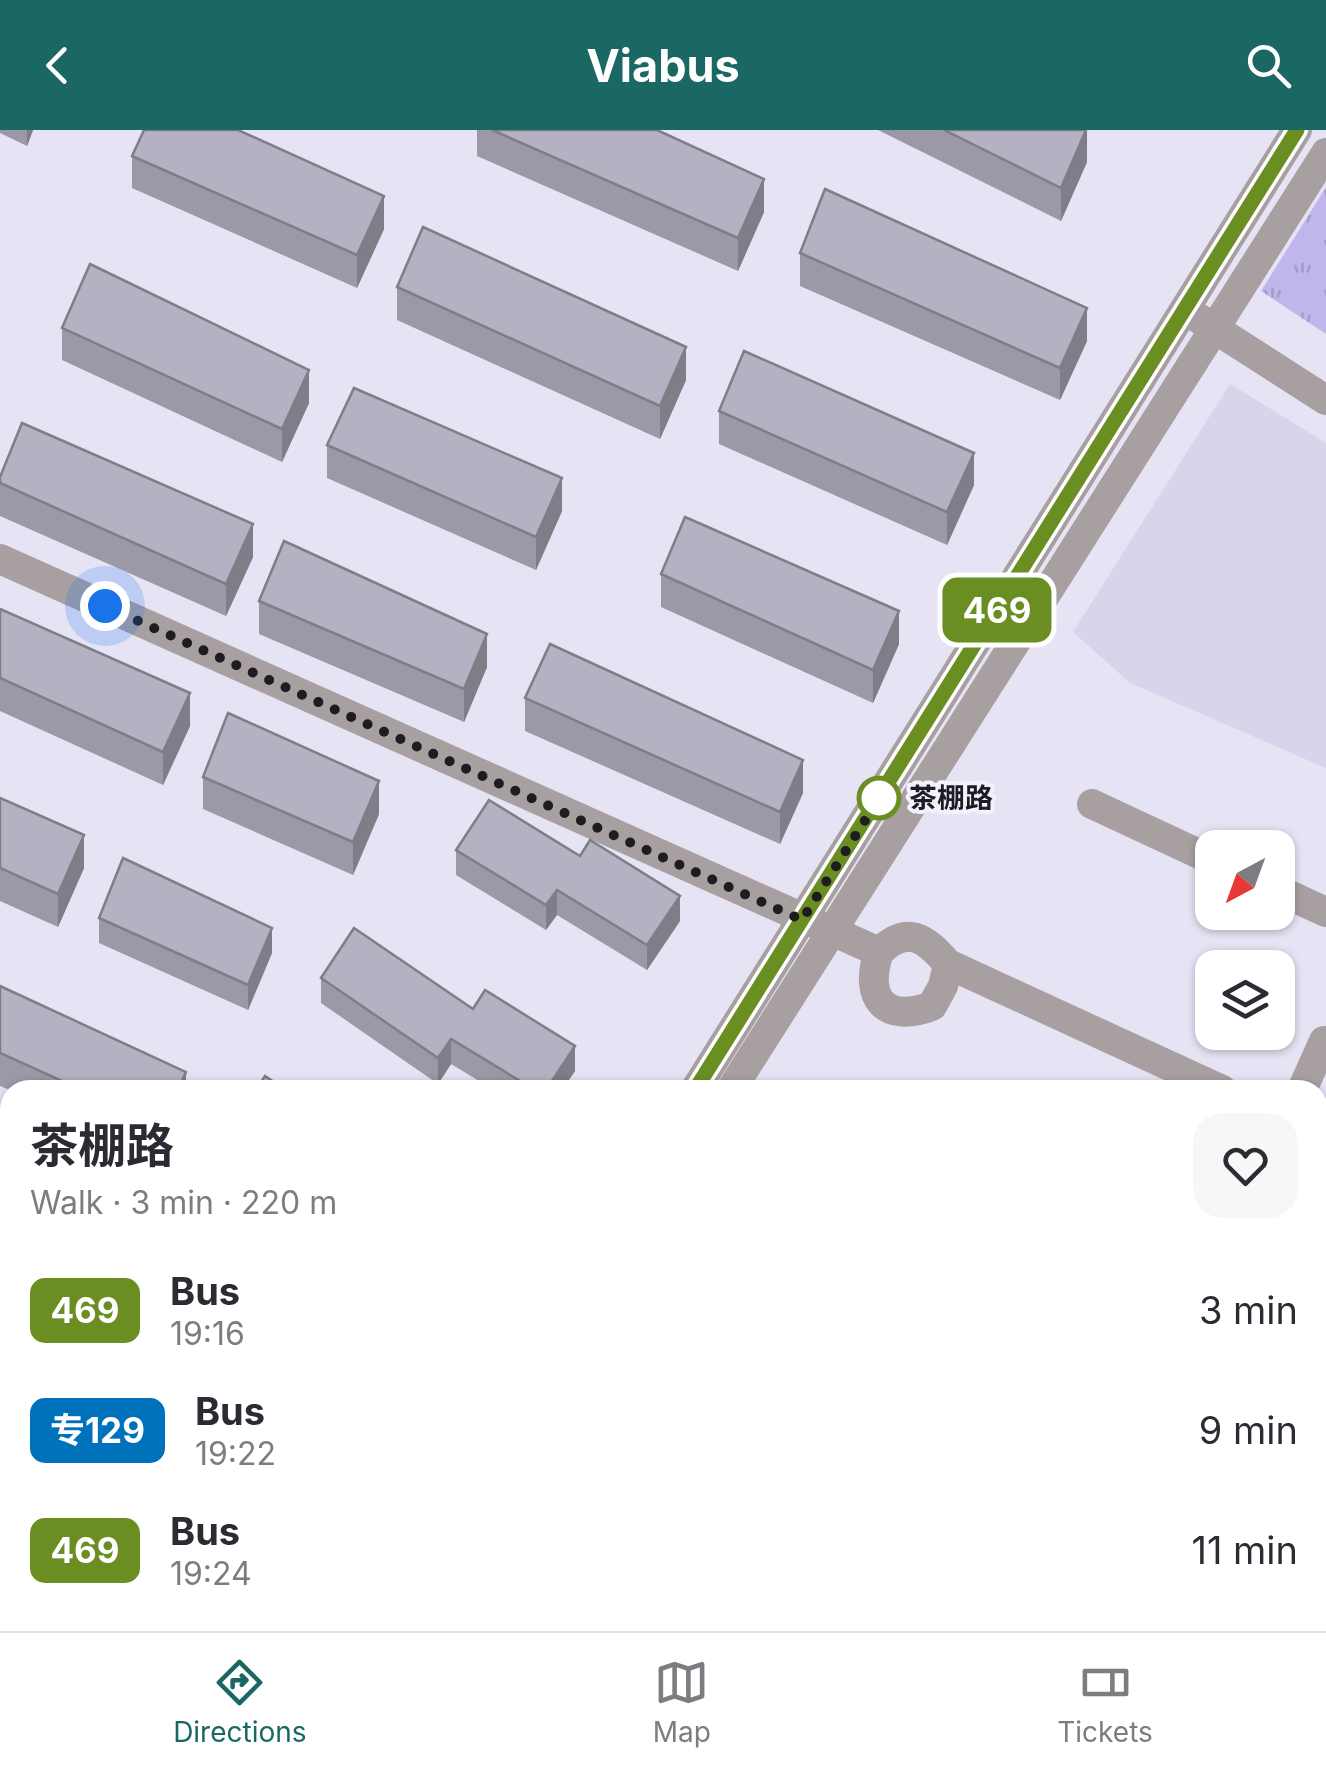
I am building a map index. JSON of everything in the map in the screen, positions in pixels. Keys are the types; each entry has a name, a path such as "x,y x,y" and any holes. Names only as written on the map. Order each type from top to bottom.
{"street":[{"path":"736,1080 816,926 1297,130"},
{"path":"702,1080 816,926 1215,329 1326,152"},
{"path":"1185,310 1326,400"},
{"path":"0,558 879,952"},
{"path":"1092,804 1195,852"},
{"path":"1295,898 1326,912"},
{"path":"948,964 943,986 932,1006 910,1015 885,1007 874,990 872,974 879,952 893,938 911,936 928,942 948,964 1200,1080"},
{"path":"1307,1080 1325,1039"}],"shaded area":[{"path":"1230,384 1326,443 1326,768 1130,683 1073,632"}],"green space":[{"path":"1326,187 1326,334 1261,291"}],"building":[{"path":"144,130 238,130 384,196 357,255 132,156"},
{"path":"492,130 657,130 764,179 738,238"},
{"path":"944,130 1086,130 1061,188"},
{"path":"825,189 1087,308 1060,368 800,253"},
{"path":"423,227 686,347 660,406 397,287"},
{"path":"90,264 309,370 282,429 62,328"},
{"path":"744,351 974,453 947,512 719,411"},
{"path":"354,388 562,478 536,537 327,445"},
{"path":"22,423 253,524 226,584 0,483"},
{"path":"685,517 899,611 873,670 661,574"},
{"path":"284,541 487,634 464,689 259,601"},
{"path":"0,609 190,693 163,752 0,678"},
{"path":"550,644 803,760 780,812 525,698"},
{"path":"228,713 379,781 353,842 203,777"},
{"path":"0,798 84,835 58,894 0,868"},
{"path":"489,800 580,856 590,840 680,896 647,945 557,890 546,905 456,850"},
{"path":"123,858 272,928 248,985 99,918"},
{"path":"354,928 473,1009 485,990 575,1046 553,1080 519,1080 451,1039 438,1058 321,978"},
{"path":"0,986 186,1072 182,1080 60,1080 0,1053"}],"bus line":[{"name":"469","path":"701,1080 1297,130"}],"place":[{"name":"茶棚路","path":"879,798"}],"route":[{"path":"105,606 802,920 883,792 879,798"}]}
